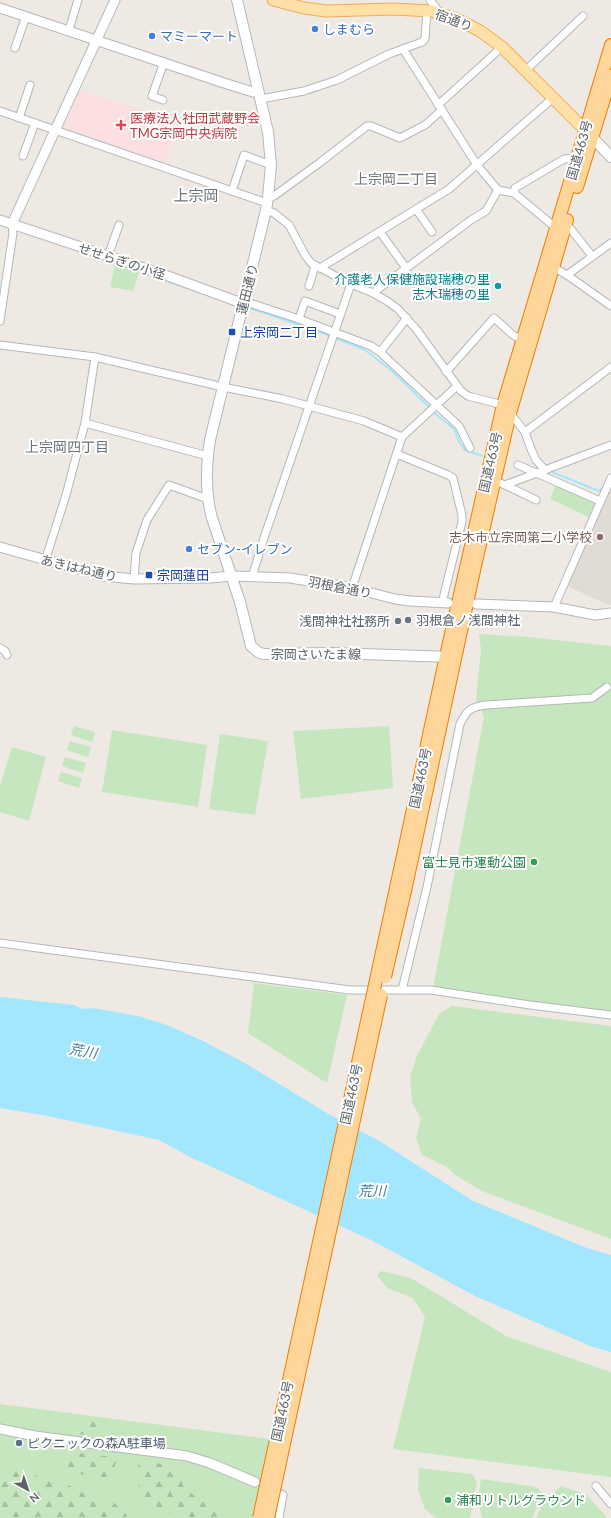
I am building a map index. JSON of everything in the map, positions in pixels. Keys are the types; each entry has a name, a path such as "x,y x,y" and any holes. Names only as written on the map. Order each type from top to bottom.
{"highway":[{"name":"国道463号","path":"259,1518 522,340 561,226 589,134 611,45"},
{"name":"国道463号","path":"451,657 475,566 500,483 507,409 553,268 577,158 589,134 611,76"},
{"name":"国道463号","path":"268,1518 400,889"}],"main road":[{"name":"蓮田通り","path":"232,576 215,531 208,499 208,456 267,204 271,165 268,132 237,0"},
{"name":"宿通り","path":"273,0 304,8 326,10 434,7 473,26 502,47 589,134"},
{"path":"589,134 611,156"},
{"name":"宗岡さいたま線","path":"232,576 245,617 251,646 263,654 332,653 451,657"}],"street":[{"path":"69,30 78,0"},
{"path":"0,321 13,233 12,224 52,129 94,39 115,0"},
{"path":"0,8 164,62 260,96 304,91 337,80 389,54 422,42 425,39 434,7"},
{"path":"15,48 26,16"},
{"path":"526,70 583,16"},
{"path":"267,204 274,196 367,126 371,126 400,138 425,125 440,108 502,47"},
{"path":"403,49 477,166 498,190 514,193 561,226 592,256"},
{"path":"164,62 152,96 164,100"},
{"path":"19,118 30,85"},
{"path":"309,286 318,267 380,232 449,189 553,98"},
{"path":"0,111 267,204 274,213 289,225 305,255 318,267 387,301 407,318 446,372 457,386 468,396 507,409 525,432 530,449 536,460 545,470"},
{"path":"23,156 35,123"},
{"path":"232,191 244,155 271,165"},
{"path":"514,193 515,188 564,159 577,158"},
{"path":"373,293 471,220 486,211 498,190"},
{"path":"416,209 432,232"},
{"name":"せせらぎの小径","path":"0,220 168,276 236,301 244,301"},
{"path":"108,256 119,225"},
{"path":"380,232 406,268"},
{"path":"567,275 611,243"},
{"path":"553,268 567,275 611,306"},
{"path":"252,577 308,406 351,284"},
{"path":"244,301 299,319 371,346 380,352 459,426 470,448"},
{"path":"299,319 305,301 340,314"},
{"path":"380,352 407,318"},
{"path":"446,372 494,318 513,336 522,340"},
{"path":"0,345 95,357 223,387 283,399 364,421 402,437"},
{"path":"45,561 66,496 85,423 95,357"},
{"path":"525,432 611,367"},
{"path":"352,588 402,437 457,386"},
{"path":"85,423 208,456"},
{"path":"500,483 545,470 611,444"},
{"path":"397,454 453,478 462,515 462,522 445,603"},
{"path":"518,465 600,501"},
{"path":"554,607 611,478"},
{"path":"500,483 536,500"},
{"path":"134,579 136,553 147,520 169,485 208,499"},
{"name":"あきはね通り","path":"0,548 103,576 134,579 210,578 232,576"},
{"name":"羽根倉通り","path":"232,576 290,578 352,588 395,599 445,603"},
{"path":"476,604 554,607 595,615 611,613"},
{"path":"0,648 7,655"},
{"path":"402,990 427,887 460,724 465,714 470,709 486,705 592,698 607,687"},
{"path":"0,943 350,990 431,990 530,1005 611,1015"},
{"path":"0,1429 35,1436 187,1456 210,1462 283,1495 279,1518"},
{"path":"596,1486 611,1504"}],"shaded area":[{"name":"医療法人社団武蔵野会 TMG宗岡中央病院","path":"80,91 178,122 165,163 63,128"},
{"name":"志木市立宗岡第二小学校","path":"611,488 611,606 567,586"}],"green space":[{"path":"115,265 139,273 133,291 110,287"},
{"path":"556,485 595,503 589,517 550,499"},
{"name":"富士見市運動公園","path":"479,634 528,637 611,646 611,1012 433,988 484,717 476,700 481,649"},
{"path":"74,726 95,732 92,742 71,735"},
{"path":"389,726 393,788 301,799 293,731"},
{"path":"112,730 207,745 198,807 102,792"},
{"path":"220,734 268,741 255,815 209,809"},
{"path":"70,741 91,747 88,757 67,750"},
{"path":"12,747 46,757 29,821 0,812 0,786"},
{"path":"65,757 86,763 83,773 62,766"},
{"path":"61,772 82,778 79,788 58,781"},
{"path":"254,983 347,995 327,1083 248,1033"},
{"path":"452,1006 611,1026 611,1239 482,1191 455,1175 447,1167 422,1155 416,1138 421,1118 412,1103 410,1076 417,1056 439,1014"},
{"path":"381,1271 411,1278 506,1336 611,1372 611,1477 393,1449 425,1317 413,1298 387,1288 377,1275"},
{"path":"0,1404 270,1439 252,1518 0,1518"},
{"path":"96,1421 101,1423 102,1430 97,1436 79,1434 77,1430 81,1426"},
{"path":"78,1453 118,1457 113,1471 105,1478 89,1476 63,1467 69,1459"},
{"path":"143,1460 176,1467 181,1474 183,1486 201,1501 214,1506 222,1518 182,1518 142,1500 139,1493 138,1465"},
{"path":"20,1468 35,1471 37,1478 52,1480 76,1488 86,1495 111,1500 127,1515 126,1518 0,1518 0,1473 11,1472"},
{"name":"浦和リトルグラウンド","path":"419,1468 472,1474 477,1482 470,1518 436,1518 425,1509 418,1490"},
{"path":"481,1479 537,1487 543,1495 532,1518 482,1518 478,1499"},
{"path":"561,1486 587,1495 607,1518 536,1518 542,1505"}],"water":[{"name":"荒川","path":"0,997 74,1005 82,1009 92,1008 138,1016 167,1025 203,1041 245,1063 327,1113 381,1142 473,1201 587,1248 611,1255 611,1352 590,1346 475,1296 373,1241 190,1157 159,1140 48,1116 0,1108"}],"waterway":[{"path":"68,247 187,288"},
{"path":"248,308 328,335"},
{"path":"335,338 365,350 391,370 429,407"},
{"path":"433,412 454,429 465,450 482,456"},
{"path":"552,472 599,491 603,488"}],"place":[{"name":"しまむら","path":"315,29"},
{"name":"マミーマート","path":"152,36"},
{"name":"医療法人社団武蔵野会 TMG宗岡中央病院","path":"121,125"},
{"name":"介護老人保健施設瑞穂の里 志木瑞穂の里","path":"498,286"},
{"name":"上宗岡二丁目","path":"232,332"},
{"name":"志木市立宗岡第二小学校","path":"600,537"},
{"name":"セブン-イレブン","path":"189,549"},
{"name":"宗岡蓮田","path":"149,575"},
{"name":"羽根倉ノ浅間神社","path":"408,620"},
{"name":"浅間神社社務所","path":"398,621"},
{"name":"富士見市運動公園","path":"534,862"},
{"name":"ピクニックの森A駐車場","path":"19,1443"},
{"name":"浦和リトルグラウンド","path":"448,1500"}],"district":[{"name":"上宗岡二丁目","path":"396,179"},
{"name":"上宗岡","path":"196,196"},
{"name":"上宗岡四丁目","path":"67,447"}]}
